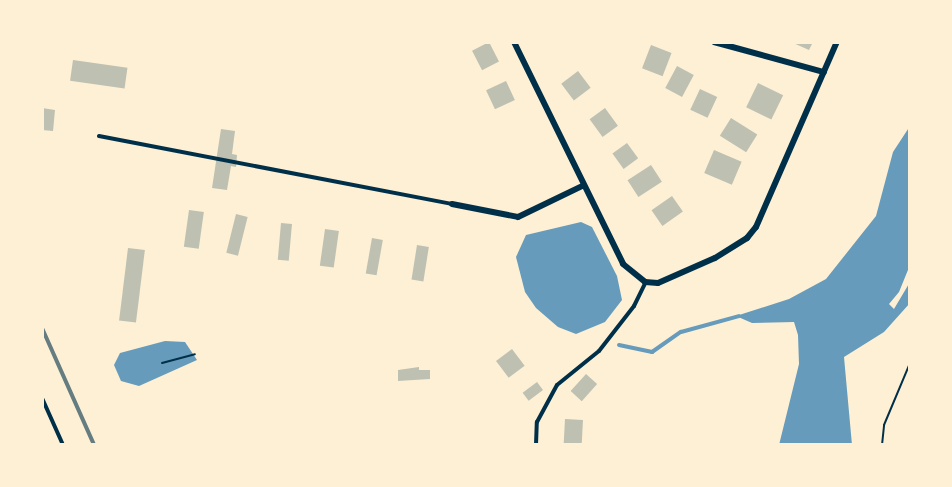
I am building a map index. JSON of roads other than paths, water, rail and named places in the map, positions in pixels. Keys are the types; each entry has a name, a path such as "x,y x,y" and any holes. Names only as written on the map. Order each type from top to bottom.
{"street":[{"path":"514,42 582,186 623,264 645,282 658,284 685,274 747,238 770,199 837,42"},
{"path":"714,42 824,72"},
{"path":"452,204 518,217 582,186"}],"lane":[{"path":"99,136 452,204"},
{"path":"536,445 537,422 557,385 599,351 634,306 645,282"},
{"path":"42,398 63,445"}],"water":[{"path":"910,126 910,265 899,292 889,304 894,309 910,282 910,303 884,332 844,357 852,445 779,445 799,364 798,335 794,322 752,323 736,316 789,299 826,279 876,216 893,152"},
{"path":"581,222 592,227 617,276 622,300 605,322 576,334 558,327 536,308 525,292 516,257 526,235"},
{"path":"165,341 185,342 197,360 139,386 121,381 114,365 120,353"}],"waterway":[{"path":"619,345 652,352 681,332 739,316"}],"railway":[{"path":"42,328 94,445"}]}
